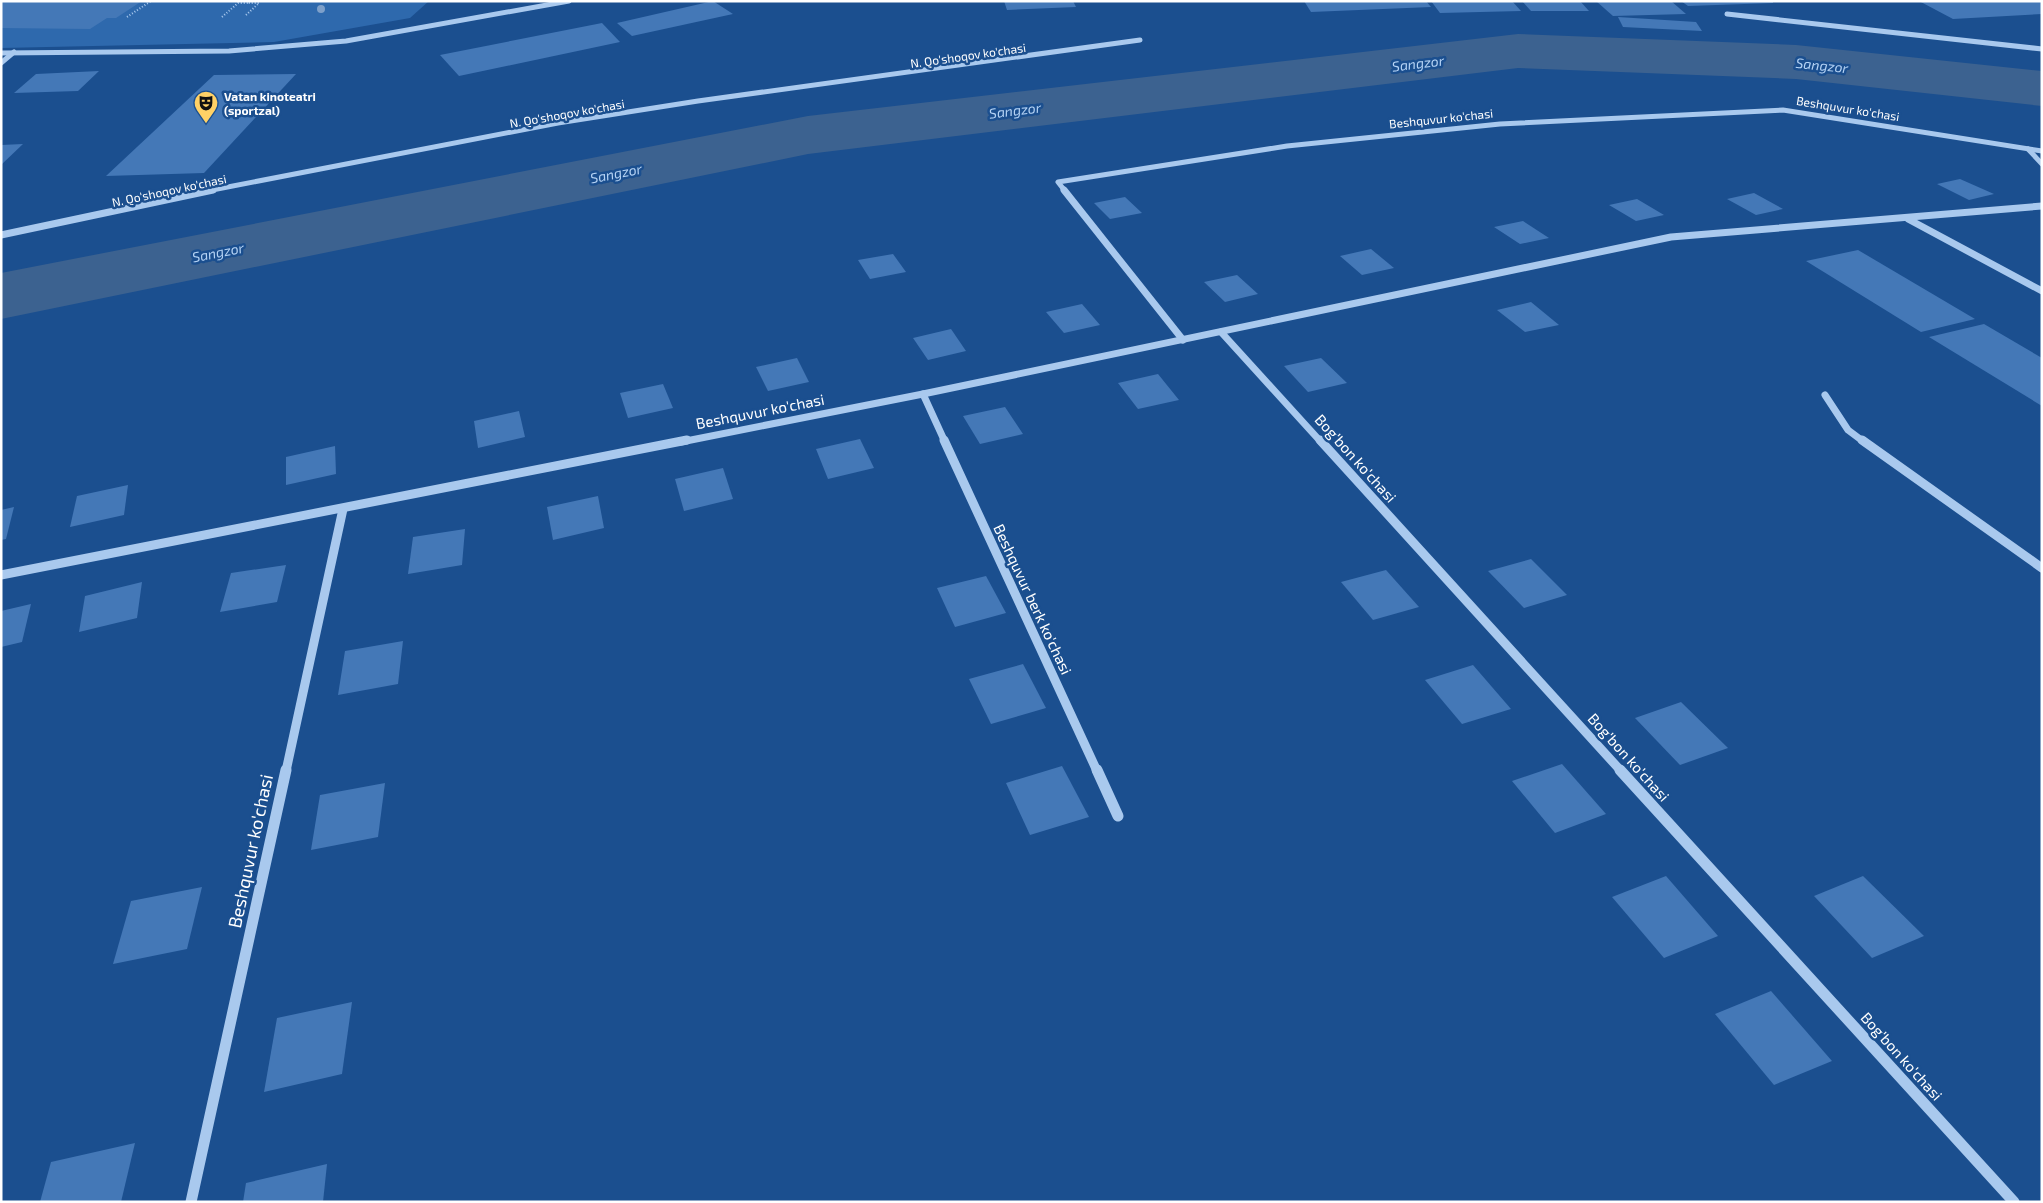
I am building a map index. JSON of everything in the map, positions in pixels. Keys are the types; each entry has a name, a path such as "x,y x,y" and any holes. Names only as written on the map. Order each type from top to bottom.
{"street":[{"path":"1,52 229,51 346,41 569,1"},
{"path":"1727,14 2042,49"},
{"path":"1,63 14,52"},
{"name":"Beshquvur ko'chasi","path":"1182,340 1058,182 1287,146 1500,124 1783,110 2042,151"},
{"path":"2028,149 2042,164"},
{"name":"Beshquvur ko'chasi","path":"1,575 923,394 1671,237 2042,206"},
{"path":"1908,218 2042,291"},
{"name":"Bog'bon ko'chasi","path":"1221,332 2014,1202"},
{"name":"Beshquvur berk ko'chasi","path":"923,394 1118,816"},
{"name":"Beshquvur ko'chasi","path":"191,1202 342,509"}],"lane":[{"name":"N. Qo'shoqov ko'chasi","path":"1,235 212,190 558,124 698,102 1140,40"},
{"path":"1825,395 1848,430 2042,568"}],"path":[{"path":"228,16 222,17 238,3 248,3"}],"shaded area":[{"path":"1,1 429,1 410,18 274,42 1,48"}],"building":[{"path":"1,1 142,1 116,18 107,18 90,29 1,28"},
{"path":"713,1 733,14 632,36 617,23"},
{"path":"1004,1 1073,1 1076,7 1007,10"},
{"path":"1304,1 1426,1 1431,7 1311,12"},
{"path":"1431,1 1512,1 1521,11 1440,13"},
{"path":"1522,1 1580,1 1589,11 1531,11"},
{"path":"1596,1 1671,1 1686,14 1613,16"},
{"path":"1681,1 1773,1 1773,3 1688,6"},
{"path":"1919,1 2042,1 2042,14 1953,19"},
{"path":"1618,17 1696,22 1702,31 1623,27"},
{"path":"602,23 620,42 459,76 440,55"},
{"path":"99,71 78,91 14,93 36,74"},
{"name":"Vatan kinoteatri (sportzal)","path":"296,74 204,173 106,176 214,75"},
{"path":"23,144 1,165 1,145"},
{"path":"1960,179 1994,194 1969,200 1937,184"},
{"path":"1754,193 1783,209 1756,215 1727,199"},
{"path":"1125,197 1142,213 1110,219 1094,203"},
{"path":"1637,199 1664,215 1636,221 1609,205"},
{"path":"1523,221 1549,238 1520,244 1494,227"},
{"path":"1371,249 1394,268 1362,275 1340,256"},
{"path":"1858,250 1975,319 1921,332 1806,261"},
{"path":"893,254 906,272 870,279 858,260"},
{"path":"1237,275 1258,294 1225,302 1204,282"},
{"path":"1531,302 1559,325 1525,332 1497,310"},
{"path":"1082,304 1100,325 1064,333 1046,312"},
{"path":"1984,324 2042,358 2042,406 1929,337"},
{"path":"951,329 966,351 928,360 913,338"},
{"path":"797,358 809,382 768,391 756,367"},
{"path":"1321,358 1347,383 1308,392 1284,366"},
{"path":"1158,374 1179,400 1138,409 1118,383"},
{"path":"663,384 673,408 628,418 620,393"},
{"path":"1005,407 1023,434 980,444 963,416"},
{"path":"519,411 525,437 478,448 474,421"},
{"path":"860,439 874,468 828,479 816,449"},
{"path":"335,446 336,474 286,485 286,457"},
{"path":"723,468 733,499 684,511 675,479"},
{"path":"128,485 124,515 70,527 77,496"},
{"path":"598,496 604,528 553,540 547,507"},
{"path":"14,507 6,539 1,540 1,510"},
{"path":"465,529 462,565 408,574 413,537"},
{"path":"1531,559 1567,595 1524,608 1488,571"},
{"path":"286,565 277,602 220,612 231,573"},
{"path":"1386,570 1419,607 1373,620 1341,582"},
{"path":"986,576 1006,613 955,627 937,588"},
{"path":"142,582 137,618 79,632 85,596"},
{"path":"31,604 22,642 1,647 1,611"},
{"path":"403,641 398,684 338,695 345,651"},
{"path":"1023,664 1046,708 991,724 969,679"},
{"path":"1473,665 1511,709 1462,724 1425,680"},
{"path":"1681,702 1728,748 1680,765 1635,718"},
{"path":"1562,764 1606,814 1555,833 1512,781"},
{"path":"1062,766 1089,817 1030,835 1006,783"},
{"path":"385,783 378,837 311,850 320,795"},
{"path":"1666,876 1718,936 1664,958 1612,897"},
{"path":"1863,876 1924,936 1872,958 1814,896"},
{"path":"202,887 187,949 113,964 131,901"},
{"path":"1771,991 1832,1061 1774,1085 1715,1014"},
{"path":"352,1002 342,1074 264,1092 277,1018"},
{"path":"135,1143 121,1202 40,1202 51,1162"},
{"path":"327,1164 323,1202 243,1202 246,1183"}],"waterway":[{"name":"Sangzor","path":"1,296 808,135 1518,51 1796,62 2042,89"}],"place":[{"name":"Vatan kinoteatri (sportzal)","path":"206,124"}]}
